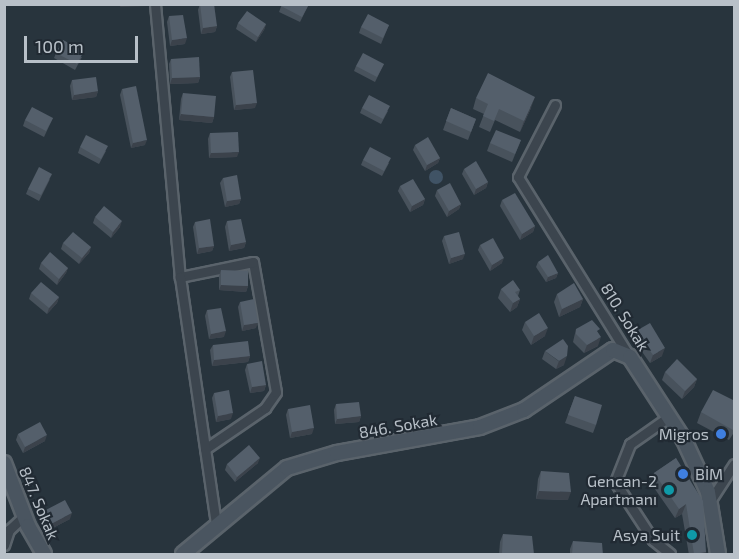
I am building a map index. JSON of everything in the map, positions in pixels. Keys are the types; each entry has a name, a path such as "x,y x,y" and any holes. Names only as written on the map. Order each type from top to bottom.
{"street":[{"path":"155,4 180,277 216,525"},
{"name":"810. Sokak","path":"555,105 518,177 630,357 670,416 710,501 718,555"},
{"path":"180,277 253,262 276,392 265,408 205,449"},
{"name":"846. Sokak","path":"183,555 216,525 287,468 337,453 480,428 524,410 613,350 630,357"},
{"path":"670,416 630,444 615,482 653,540 670,555"},
{"name":"847. Sokak","path":"4,463 24,516 44,555"},
{"path":"710,501 735,464"},
{"path":"4,545 9,530 24,516"}],"water":[{"path":"433,170 439,170 443,177 439,184 433,184 429,180 429,174"}],"building":[{"path":"200,4 214,4 217,26 203,28"},
{"path":"282,4 309,4 302,17 281,6"},
{"path":"247,11 266,24 258,37 238,23"},
{"path":"368,14 389,25 383,38 361,27"},
{"path":"183,15 187,38 172,40 169,16"},
{"path":"63,40 84,51 77,64 56,53"},
{"path":"363,53 384,64 377,77 356,66"},
{"path":"199,57 200,77 172,78 171,59"},
{"path":"253,70 257,103 236,105 232,72"},
{"path":"488,73 535,97 524,121 499,109 494,121 483,116 488,104 476,98"},
{"path":"96,77 98,91 74,95 72,80"},
{"path":"136,86 147,140 133,143 122,89"},
{"path":"183,93 216,96 214,117 181,114"},
{"path":"369,95 390,106 383,119 362,108"},
{"path":"32,107 53,118 46,131 25,120"},
{"path":"451,108 476,119 471,132 446,121"},
{"path":"496,130 521,140 515,154 490,143"},
{"path":"238,132 239,152 211,153 210,133"},
{"path":"86,135 108,146 101,159 80,147"},
{"path":"428,137 440,158 427,165 415,145"},
{"path":"370,147 391,158 384,171 363,160"},
{"path":"476,161 488,182 476,189 464,169"},
{"path":"39,167 52,174 41,195 28,189"},
{"path":"237,175 241,199 227,201 223,178"},
{"path":"413,179 425,199 412,206 400,186"},
{"path":"450,183 461,204 449,211 437,190"},
{"path":"515,193 535,226 522,234 502,200"},
{"path":"104,206 122,221 113,232 95,217"},
{"path":"210,219 214,246 199,248 195,222"},
{"path":"241,219 246,242 231,245 227,221"},
{"path":"73,232 91,247 82,258 63,243"},
{"path":"459,232 465,254 451,258 444,236"},
{"path":"493,238 504,258 492,265 480,245"},
{"path":"50,252 68,268 59,279 41,263"},
{"path":"548,255 558,273 548,277 538,262"},
{"path":"221,270 248,271 248,286 221,285"},
{"path":"513,280 520,290 515,292 520,299 513,303 501,289"},
{"path":"41,282 59,297 49,308 31,293"},
{"path":"574,283 583,299 562,309 557,294"},
{"path":"254,299 258,323 244,325 240,302"},
{"path":"221,308 226,331 211,334 207,310"},
{"path":"539,313 548,328 534,336 525,322"},
{"path":"592,320 600,329 597,331 601,337 587,345 576,334 576,329"},
{"path":"650,323 665,348 653,355 636,331"},
{"path":"563,339 568,346 567,356 559,361 545,351"},
{"path":"248,341 250,356 214,360 213,345"},
{"path":"677,359 697,379 685,391 665,372"},
{"path":"262,361 266,385 252,387 247,364"},
{"path":"229,390 233,413 218,416 214,393"},
{"path":"713,390 735,401 733,430 701,412"},
{"path":"575,396 602,405 596,425 568,415"},
{"path":"359,402 361,416 337,419 336,404"},
{"path":"310,405 314,428 292,432 288,409"},
{"path":"40,422 47,435 25,447 18,434"},
{"path":"249,445 260,458 237,477 227,464"},
{"path":"676,458 703,501 706,552 694,554 686,504 679,509 654,473"},
{"path":"541,471 569,473 571,492 539,491"},
{"path":"65,500 72,513 49,525 42,512"},
{"path":"503,534 532,536 534,554 502,553"},
{"path":"573,541 602,543 603,555 572,555"}],"place":[{"name":"Migros","path":"721,434"},
{"name":"BİM","path":"683,474"},
{"name":"Gencan-2 Apartmanı","path":"669,490"},
{"name":"Asya Suit","path":"692,535"}]}
